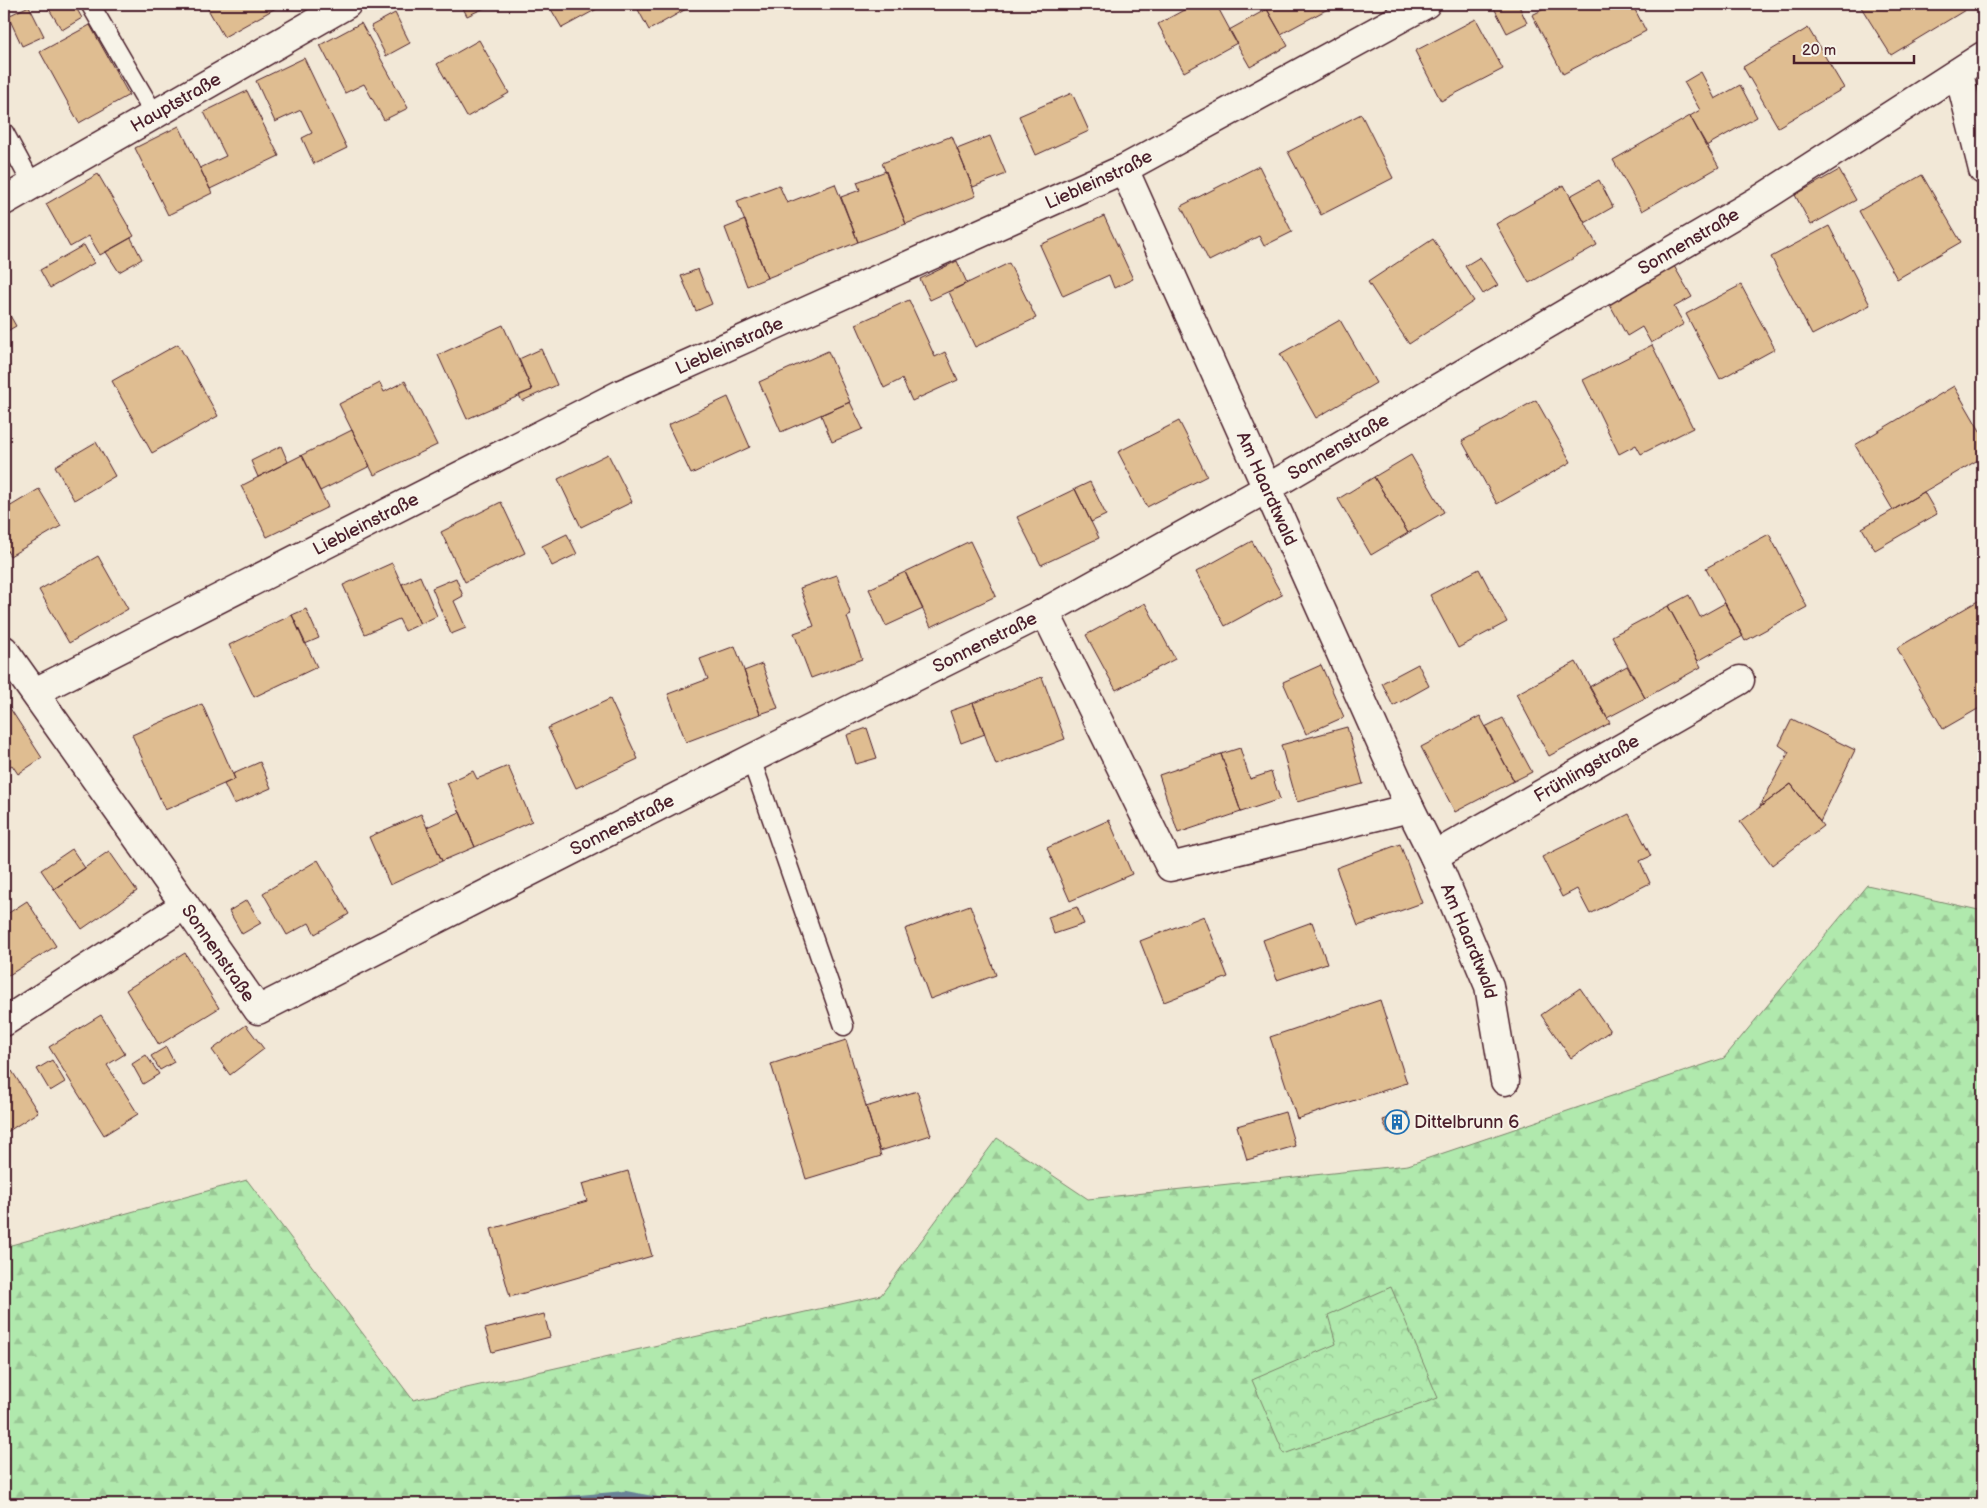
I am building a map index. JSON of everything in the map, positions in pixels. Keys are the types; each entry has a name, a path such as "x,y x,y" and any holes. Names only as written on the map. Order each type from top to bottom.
{"street":[{"name":"Hauptstraße","path":"4,201 347,4"},
{"name":"Liebleinstraße","path":"35,692 621,394 1124,169 1426,4"},
{"name":"Sonnenstraße","path":"4,1022 185,905 258,1010 751,759 1045,612 1266,489 1764,197 1959,74 1983,56"},
{"path":"1959,74 1983,170"},
{"name":"Am Haardtwald","path":"1124,169 1266,489 1410,808 1434,856 1489,986 1505,1081"},
{"path":"1045,612 1170,867 1410,808"},
{"path":"4,650 185,905"},
{"name":"Frühlingstraße","path":"1434,856 1740,680"}],"lane":[{"path":"90,4 154,114"},
{"path":"4,132 32,184"},
{"path":"751,759 844,1026"}],"green space":[{"path":"1867,885 1983,911 1983,1504 4,1504 4,1247 247,1180 413,1400 881,1295 997,1138 1088,1199 1408,1165 1724,1058"},
{"path":"1391,1287 1438,1398 1284,1454 1252,1380 1336,1344 1328,1315"}],"building":[{"path":"51,4 74,4 82,18 62,30 47,6"},
{"path":"205,4 283,4 224,37"},
{"path":"461,4 493,4 467,16"},
{"path":"548,4 606,4 562,28"},
{"path":"635,4 695,4 649,30"},
{"path":"1195,4 1216,4 1237,43 1184,72 1158,24"},
{"path":"1264,4 1337,4 1281,34"},
{"path":"1492,4 1518,4 1527,23 1507,33"},
{"path":"1554,4 1632,4 1646,31 1563,74 1532,15"},
{"path":"1859,4 1975,4 1891,55"},
{"path":"29,6 44,36 22,46 8,16"},
{"path":"1267,9 1288,46 1250,67 1229,30"},
{"path":"395,13 410,43 386,56 371,26"},
{"path":"1476,19 1503,69 1441,101 1415,51"},
{"path":"361,23 408,108 384,120 364,84 345,93 320,45"},
{"path":"90,25 129,95 79,123 40,52"},
{"path":"1808,28 1844,88 1778,127 1743,67"},
{"path":"479,40 509,93 467,117 437,64"},
{"path":"304,58 347,148 314,164 302,138 312,133 301,110 275,122 256,81"},
{"path":"1701,72 1715,99 1740,85 1757,117 1706,146 1690,116 1700,110 1684,82"},
{"path":"247,91 279,156 210,189 200,168 226,156 204,112"},
{"path":"1072,93 1089,131 1036,155 1019,116"},
{"path":"1361,114 1393,178 1321,215 1288,152"},
{"path":"1690,116 1719,167 1642,211 1613,160"},
{"path":"179,126 212,193 168,215 135,148"},
{"path":"952,136 976,196 906,224 882,163"},
{"path":"990,136 1006,174 973,187 957,149"},
{"path":"1259,166 1292,232 1264,246 1259,236 1209,261 1181,206"},
{"path":"1839,170 1856,200 1811,225 1795,195"},
{"path":"886,171 906,224 858,242 841,197 860,190 857,182"},
{"path":"98,174 134,236 100,255 89,236 70,247 46,204"},
{"path":"1922,175 1961,242 1897,279 1859,211"},
{"path":"1599,180 1613,207 1585,223 1570,196"},
{"path":"835,184 858,242 767,278 737,201 779,185 787,203"},
{"path":"1564,185 1597,245 1529,283 1496,224"},
{"path":"1104,216 1133,279 1114,288 1109,275 1063,296 1040,245"},
{"path":"745,220 767,278 747,286 725,228"},
{"path":"1829,226 1870,305 1812,335 1771,257"},
{"path":"131,238 142,259 119,272 106,252"},
{"path":"1433,239 1474,301 1409,344 1368,282"},
{"path":"84,245 94,263 50,288 40,270"},
{"path":"1480,257 1498,285 1483,294 1465,266"},
{"path":"957,261 967,283 930,300 920,279"},
{"path":"1009,263 1036,318 975,347 949,292"},
{"path":"1674,266 1692,297 1674,307 1684,324 1651,343 1642,327 1627,336 1609,303"},
{"path":"698,269 712,304 696,311 681,276"},
{"path":"1741,285 1775,349 1720,379 1686,314"},
{"path":"909,300 935,357 945,352 958,380 912,401 902,379 884,388 856,324"},
{"path":"4,305 16,326 4,333"},
{"path":"1340,320 1376,383 1316,418 1280,354"},
{"path":"503,325 532,390 467,419 438,355"},
{"path":"178,344 218,416 152,453 112,381"},
{"path":"1652,345 1693,428 1641,454 1636,445 1619,454 1583,380"},
{"path":"541,349 557,385 522,401 519,395 532,390 519,359"},
{"path":"828,351 850,402 781,432 759,382"},
{"path":"405,381 437,445 374,475 339,404 380,383 384,392"},
{"path":"1954,386 1983,436 1983,457 1893,510 1855,445"},
{"path":"728,397 750,447 691,474 668,425"},
{"path":"1536,400 1571,462 1497,504 1462,441"},
{"path":"850,402 863,429 832,442 821,415"},
{"path":"1179,421 1207,476 1147,507 1118,452"},
{"path":"352,430 370,466 320,491 302,455"},
{"path":"96,442 115,476 74,500 55,466"},
{"path":"281,446 288,462 258,477 251,461"},
{"path":"608,454 632,502 581,527 558,479"},
{"path":"302,455 328,507 267,537 241,486"},
{"path":"1411,455 1444,512 1408,533 1374,477"},
{"path":"1374,477 1408,533 1371,555 1338,499"},
{"path":"1090,482 1106,515 1091,522 1075,489"},
{"path":"39,489 61,526 10,556 4,545 4,510"},
{"path":"1075,489 1099,538 1041,565 1017,517"},
{"path":"1924,492 1937,514 1875,550 1862,528"},
{"path":"501,502 525,553 465,582 441,532"},
{"path":"567,534 577,554 552,566 542,546"},
{"path":"1769,534 1807,607 1745,641 1706,568"},
{"path":"970,541 996,596 931,627 905,572"},
{"path":"1252,541 1282,595 1225,626 1196,572"},
{"path":"98,556 128,609 69,643 39,590"},
{"path":"392,563 420,624 405,631 399,619 365,634 343,585"},
{"path":"1479,569 1507,622 1458,648 1430,595"},
{"path":"905,572 923,609 886,626 869,589"},
{"path":"837,575 851,615 847,617 862,659 811,678 794,633 814,626 800,588"},
{"path":"420,576 437,616 420,624 402,584"},
{"path":"456,578 463,596 454,601 466,628 451,634 432,588"},
{"path":"1689,595 1700,617 1725,603 1743,636 1698,661 1668,606"},
{"path":"1983,598 1983,706 1943,729 1897,648"},
{"path":"1145,603 1175,659 1116,690 1086,635"},
{"path":"1668,606 1701,667 1645,698 1612,636"},
{"path":"306,609 319,638 305,644 292,615"},
{"path":"292,615 317,667 254,697 229,645"},
{"path":"735,646 760,714 686,742 668,694 708,679 700,659"},
{"path":"1576,662 1610,723 1549,756 1516,694"},
{"path":"762,664 778,708 760,714 744,671"},
{"path":"1418,664 1429,686 1393,706 1382,683"},
{"path":"1321,665 1344,717 1306,734 1283,682"},
{"path":"1627,666 1645,698 1607,718 1589,687"},
{"path":"1042,677 1065,739 996,765 973,703"},
{"path":"4,699 42,758 18,774 12,765 4,770"},
{"path":"610,699 638,759 576,788 548,728"},
{"path":"973,703 985,734 961,743 950,711"},
{"path":"202,704 235,779 165,810 132,735"},
{"path":"1480,716 1514,781 1455,812 1421,747"},
{"path":"1503,718 1532,772 1514,781 1485,727"},
{"path":"1792,719 1855,750 1820,822 1791,784 1759,808 1789,752 1779,745"},
{"path":"1347,727 1363,784 1297,802 1281,745"},
{"path":"867,728 877,758 856,764 847,735"},
{"path":"1240,748 1250,779 1271,772 1280,799 1241,812 1221,754"},
{"path":"1221,754 1241,812 1178,833 1159,775"},
{"path":"260,762 271,788 234,804 224,784 235,779 233,774"},
{"path":"508,766 532,821 475,847 447,783 473,771 477,779"},
{"path":"1791,784 1823,826 1772,865 1740,822"},
{"path":"460,812 475,847 442,861 427,827"},
{"path":"421,814 442,861 390,885 369,837"},
{"path":"1629,814 1651,856 1640,861 1650,883 1590,914 1577,889 1562,897 1542,857"},
{"path":"1109,820 1132,874 1070,901 1047,848"},
{"path":"1400,844 1422,903 1358,926 1336,868"},
{"path":"72,849 85,868 54,889 41,870"},
{"path":"109,851 137,891 82,929 54,889"},
{"path":"318,860 349,914 315,934 309,923 287,935 263,893"},
{"path":"247,900 261,923 242,934 229,911"},
{"path":"27,901 56,946 4,978 4,916"},
{"path":"970,905 996,975 930,999 905,929"},
{"path":"1077,907 1084,924 1054,934 1048,917"},
{"path":"1204,916 1228,977 1164,1002 1140,941"},
{"path":"1312,922 1327,963 1277,980 1263,940"},
{"path":"185,953 219,1008 159,1045 126,990"},
{"path":"1580,988 1610,1031 1571,1058 1541,1015"},
{"path":"1380,1000 1407,1083 1297,1119 1270,1037"},
{"path":"101,1015 125,1054 107,1065 138,1114 104,1135 49,1047"},
{"path":"246,1025 264,1049 230,1075 212,1050"},
{"path":"846,1040 881,1156 806,1179 771,1064"},
{"path":"166,1047 174,1062 160,1070 151,1056"},
{"path":"146,1055 159,1074 143,1084 132,1064"},
{"path":"52,1060 65,1082 50,1091 37,1069"},
{"path":"12,1071 38,1112 4,1134 4,1076"},
{"path":"917,1091 931,1135 880,1151 866,1107"},
{"path":"1285,1112 1295,1146 1247,1160 1237,1126"},
{"name":"Dittelbrunn 6","path":"1407,1112 1411,1125 1388,1133 1383,1120"},
{"path":"628,1171 652,1256 510,1297 491,1229 587,1201 582,1184"},
{"path":"544,1314 550,1337 492,1352 485,1329"}],"waterway":[{"path":"546,1504 625,1497 662,1504"}],"place":[{"name":"Dittelbrunn 6","path":"1397,1122"}]}
